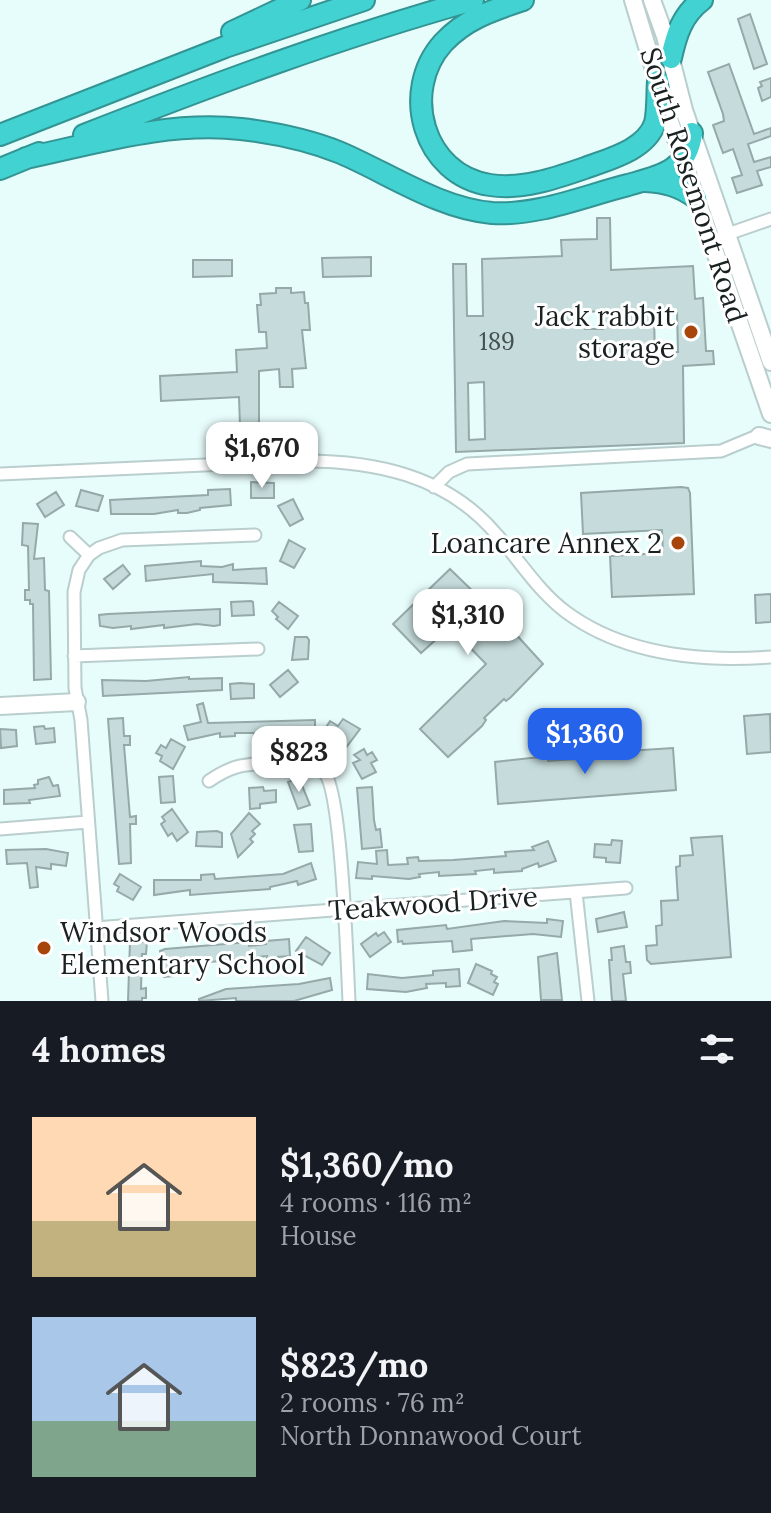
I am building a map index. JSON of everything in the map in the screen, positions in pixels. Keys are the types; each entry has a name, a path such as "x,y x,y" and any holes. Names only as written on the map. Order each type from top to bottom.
{"highway":[{"path":"111,91 300,0"},
{"path":"0,135 225,47 364,0"},
{"path":"0,169 310,50 473,0"},
{"path":"523,0 487,11 463,25 441,45 427,69 420,96 424,127 434,149 456,172 483,184 508,186 569,173 622,154 647,137 653,128 658,81"},
{"path":"671,58 680,26 702,0"},
{"path":"26,158 157,130 206,127 240,129 297,138 344,155 458,206 492,213 510,213 537,209 641,181 683,162 690,148 692,133"},
{"path":"641,181 668,183 696,198"}],"main road":[{"name":"South Rosemont Road","path":"633,0 696,198 718,238 771,362"},
{"name":"South Rosemont Road","path":"652,0 771,414"},
{"path":"0,706 77,702"}],"street":[{"path":"718,238 771,219"},
{"path":"434,487 449,472 467,464 721,451 767,435"},
{"path":"0,474 332,460 376,465 434,487 484,521 546,594 585,624 661,653 732,659 771,657"},
{"path":"102,1001 74,656 75,583 79,570 89,555 99,548 122,540 255,535"},
{"path":"70,537 89,555"},
{"path":"74,656 258,649"},
{"path":"209,781 225,770 243,764 301,761 324,772 332,785 335,801 349,1001"},
{"path":"0,829 88,822"},
{"name":"Teakwood Drive","path":"95,928 626,888"},
{"path":"576,892 588,1001"}],"building":[{"path":"750,14 767,64 754,69 738,19"},
{"path":"729,64 754,134 771,128 771,136 748,144 754,162 771,157 771,167 757,171 762,185 737,193 732,178 742,175 733,149 723,153 713,125 724,121 708,72"},
{"path":"771,78 771,97 762,101 758,88 762,86 760,82"},
{"path":"597,218 610,218 611,270 693,266 695,299 703,298 706,351 713,351 714,364 683,366 684,443 456,452 453,264 466,264 467,316 483,316 482,259 562,256 561,240 597,239","holes":["603,311 603,329 585,329 585,312","677,313 678,352 673,352 673,357 655,358 654,314","484,382 485,439 469,440 468,383"]},
{"path":"371,257 371,276 323,277 322,258"},
{"path":"193,260 232,260 232,276 193,277"},
{"path":"276,288 291,288 291,293 304,292 310,330 302,330 306,368 292,369 293,387 280,387 279,369 259,371 259,425 240,426 239,397 161,401 160,376 237,372 236,350 267,348 266,332 259,332 257,305 261,305 260,294 276,293"},
{"path":"251,482 274,483 274,498 251,498"},
{"name":"Loancare Annex 2","path":"688,488 690,493 694,594 612,597 610,556 663,553 662,530 583,534 581,493"},
{"path":"230,489 231,505 200,508 187,513 178,513 178,510 154,514 111,514 110,500 208,495 208,490"},
{"path":"81,490 103,496 98,511 76,506"},
{"path":"56,492 64,505 45,517 37,504"},
{"path":"293,499 303,519 290,526 278,506"},
{"path":"23,523 38,524 34,559 44,558 45,590 49,591 51,679 34,680 33,604 25,600 25,590 29,590 28,546 22,545"},
{"path":"289,540 305,549 294,568 280,561"},
{"path":"201,561 201,566 233,564 233,570 266,568 267,584 213,582 213,574 146,581 145,566"},
{"path":"123,565 130,574 113,589 104,579"},
{"path":"450,569 483,601 504,628 512,630 543,664 511,697 506,701 504,699 484,718 486,720 482,726 448,757 420,729 486,664 450,627 421,653 393,624"},
{"path":"771,594 771,622 756,623 755,595"},
{"path":"251,601 254,615 232,616 231,602"},
{"path":"279,602 298,616 288,629 272,611"},
{"path":"220,609 220,625 214,626 197,624 164,628 164,625 131,629 131,626 100,626 99,615"},
{"path":"295,637 307,637 309,640 308,659 292,660"},
{"path":"288,670 298,682 280,697 270,685"},
{"path":"222,678 222,690 103,696 102,680 146,681"},
{"path":"230,684 254,684 254,698 231,699"},
{"path":"203,703 208,723 315,720 315,735 254,737 254,733 235,733 235,736 220,737 220,733 188,740 184,726 201,722 197,705"},
{"path":"770,714 771,752 747,754 744,716"},
{"path":"123,718 124,736 130,736 130,745 124,745 130,817 136,816 136,824 130,824 131,863 119,864 108,719"},
{"path":"343,719 360,729 345,749 321,735 330,721 338,726"},
{"path":"44,726 45,729 54,728 55,742 36,744 34,727"},
{"path":"0,729 16,730 17,746 1,748"},
{"path":"171,739 185,747 173,769 160,761 162,756 156,753 161,745 166,748"},
{"path":"673,748 676,790 498,804 495,762 540,757 548,758 548,761 575,759 575,756 582,754 594,755 594,758 620,755 620,752 627,751"},
{"path":"364,749 367,755 372,752 377,760 371,763 376,772 362,779 353,763 360,760 354,755"},
{"path":"173,776 175,802 161,803 159,777"},
{"path":"49,777 53,786 58,785 60,796 29,800 30,803 4,804 4,790 35,788 38,780"},
{"path":"299,778 310,805 298,809 288,782"},
{"path":"263,787 264,791 276,790 276,802 250,809 249,788"},
{"path":"372,787 374,820 376,830 380,829 382,847 362,849 357,788"},
{"path":"172,809 188,832 177,841 172,833 168,836 161,824 165,821 162,817"},
{"path":"249,813 260,824 252,831 255,834 250,839 253,842 238,857 231,834"},
{"path":"311,824 313,851 299,852 294,825"},
{"path":"197,832 222,833 222,847 196,846"},
{"path":"722,836 731,957 651,964 647,960 646,946 657,945 656,926 662,925 661,901 678,900 676,867 680,866 680,856 693,855 691,838"},
{"path":"612,840 622,841 620,863 594,857 595,844 611,845"},
{"path":"548,841 556,861 539,867 538,863 522,871 494,873 494,869 475,871 476,874 439,876 439,872 419,874 420,877 409,879 356,878 358,862 377,864 376,851 387,850 388,865 408,864 407,858 418,857 419,861 506,856 505,852 534,850 532,847"},
{"path":"46,849 68,853 66,866 51,864 51,869 36,867 38,887 30,888 27,863 7,864 6,850"},
{"path":"311,863 316,879 298,885 297,881 270,889 190,895 190,890 154,895 154,880 201,880 201,875 214,874 215,879 283,874"},
{"path":"120,874 141,887 133,900 117,891 119,887 114,884"},
{"path":"624,912 627,927 598,932 596,919"},
{"path":"547,919 563,921 561,937 533,934 471,939 472,950 453,952 452,941 398,942 397,930 446,925 447,929 504,921 547,923"},
{"path":"384,932 391,942 370,957 361,944 376,933 378,936"},
{"path":"306,937 330,953 322,965 296,951"},
{"path":"289,939 290,956 201,963 201,958 171,961 173,976 164,977 160,951 165,949 249,942 249,946"},
{"path":"130,941 147,942 146,954 142,954 141,989 146,988 146,998 142,1001 128,1001"},
{"path":"624,946 631,973 623,974 626,1001 612,1001 611,948"},
{"path":"557,953 562,1000 541,1000 538,957"},
{"path":"476,964 492,971 491,974 497,977 494,982 498,984 493,995 468,983"},
{"path":"459,969 460,986 426,984 427,988 406,992 367,989 368,974 402,978"},
{"path":"330,978 332,990 294,1001 236,1001 236,998 199,1001 226,989 299,984"}],"place":[{"name":"Jack rabbit storage","path":"691,332"},
{"name":"Loancare Annex 2","path":"678,543"},
{"name":"Windsor Woods Elementary School","path":"44,948"}]}
